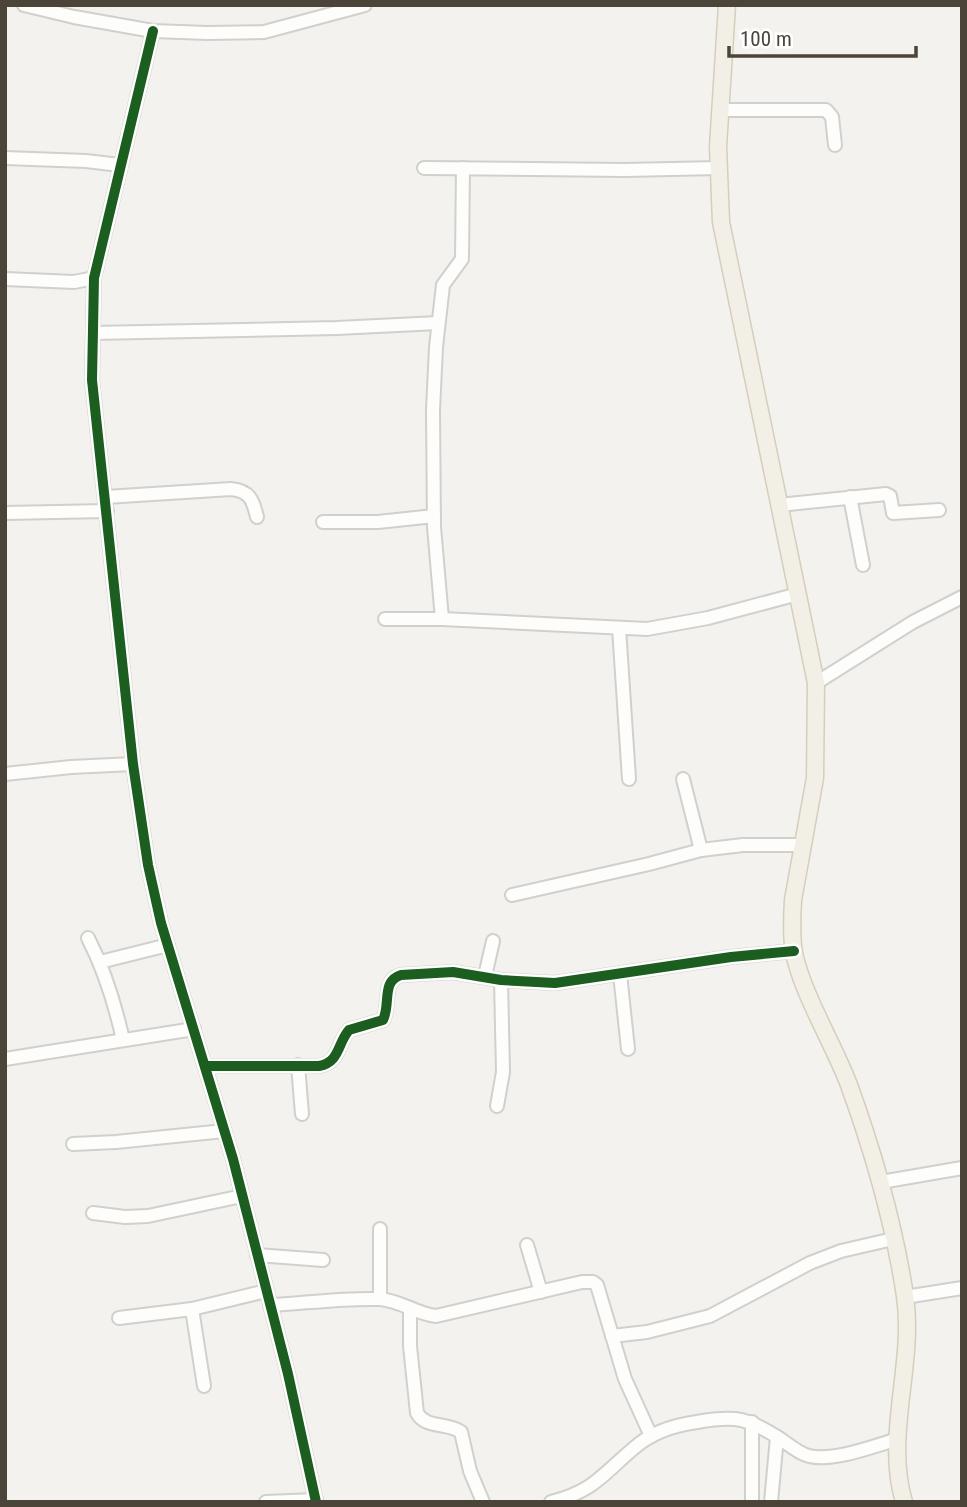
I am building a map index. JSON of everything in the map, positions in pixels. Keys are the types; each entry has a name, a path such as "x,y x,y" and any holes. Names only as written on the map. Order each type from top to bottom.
{"main road":[{"path":"727,5 720,110 721,222 816,683 815,778 792,909 794,951 847,1081 881,1182 905,1297 906,1349 898,1439 898,1478 904,1502"}],"street":[{"path":"24,5 75,11 153,32 264,32 365,5"},
{"path":"153,32 94,278 92,380 133,764 148,865 168,945 242,1196 303,1437 316,1501 266,1502"},
{"path":"720,110 826,110 832,117 835,145"},
{"path":"5,158 120,165"},
{"path":"424,168 719,168"},
{"path":"442,619 434,516 433,410 443,285 462,259 463,168"},
{"path":"5,279 74,282 94,278"},
{"path":"93,333 438,323"},
{"path":"106,497 243,490 250,495 257,517"},
{"path":"779,505 886,494 890,496 893,513 939,510"},
{"path":"850,497 863,565"},
{"path":"5,513 107,511"},
{"path":"323,522 378,522 434,516"},
{"path":"385,619 442,619 619,628 672,626 798,594"},
{"path":"816,683 912,622 962,597"},
{"path":"619,628 629,779"},
{"path":"5,775 71,767 133,764"},
{"path":"683,779 701,850"},
{"path":"512,895 701,850 743,845 803,845"},
{"path":"88,938 112,995 123,1040"},
{"path":"485,976 493,941"},
{"path":"100,962 168,945"},
{"path":"205,1066 318,1066 330,1063 349,1030 383,1020 388,987 395,977 453,972 501,980 555,983 731,957 794,951"},
{"path":"620,974 628,1049"},
{"path":"497,1106 503,1072 501,980"},
{"path":"5,1059 194,1028"},
{"path":"298,1065 302,1114"},
{"path":"73,1144 224,1131"},
{"path":"881,1182 962,1168"},
{"path":"93,1213 125,1217 148,1216 242,1196"},
{"path":"380,1229 380,1299"},
{"path":"612,1336 647,1332 710,1316 810,1263 841,1251 893,1239"},
{"path":"527,1245 541,1292"},
{"path":"257,1255 323,1260"},
{"path":"270,1305 380,1299 436,1316 582,1282 595,1283 625,1378 651,1436"},
{"path":"905,1297 962,1288"},
{"path":"119,1318 192,1309 266,1291"},
{"path":"410,1308 410,1346 417,1413 421,1420 428,1424 453,1426 461,1432 470,1471 483,1502"},
{"path":"192,1309 204,1386"},
{"path":"551,1502 593,1486 634,1447 651,1436 668,1428 719,1418 752,1422 803,1453 817,1457 855,1451 898,1439"},
{"path":"752,1422 752,1502"},
{"path":"771,1502 777,1437"}],"cycle path":[{"path":"153,31 94,278 92,380 133,764 148,865 161,923 233,1159 288,1374 316,1502"},
{"path":"205,1066 326,1064 335,1057 349,1030 383,1020 391,982 401,975 453,972 501,980 555,983 731,957 794,951"}]}
